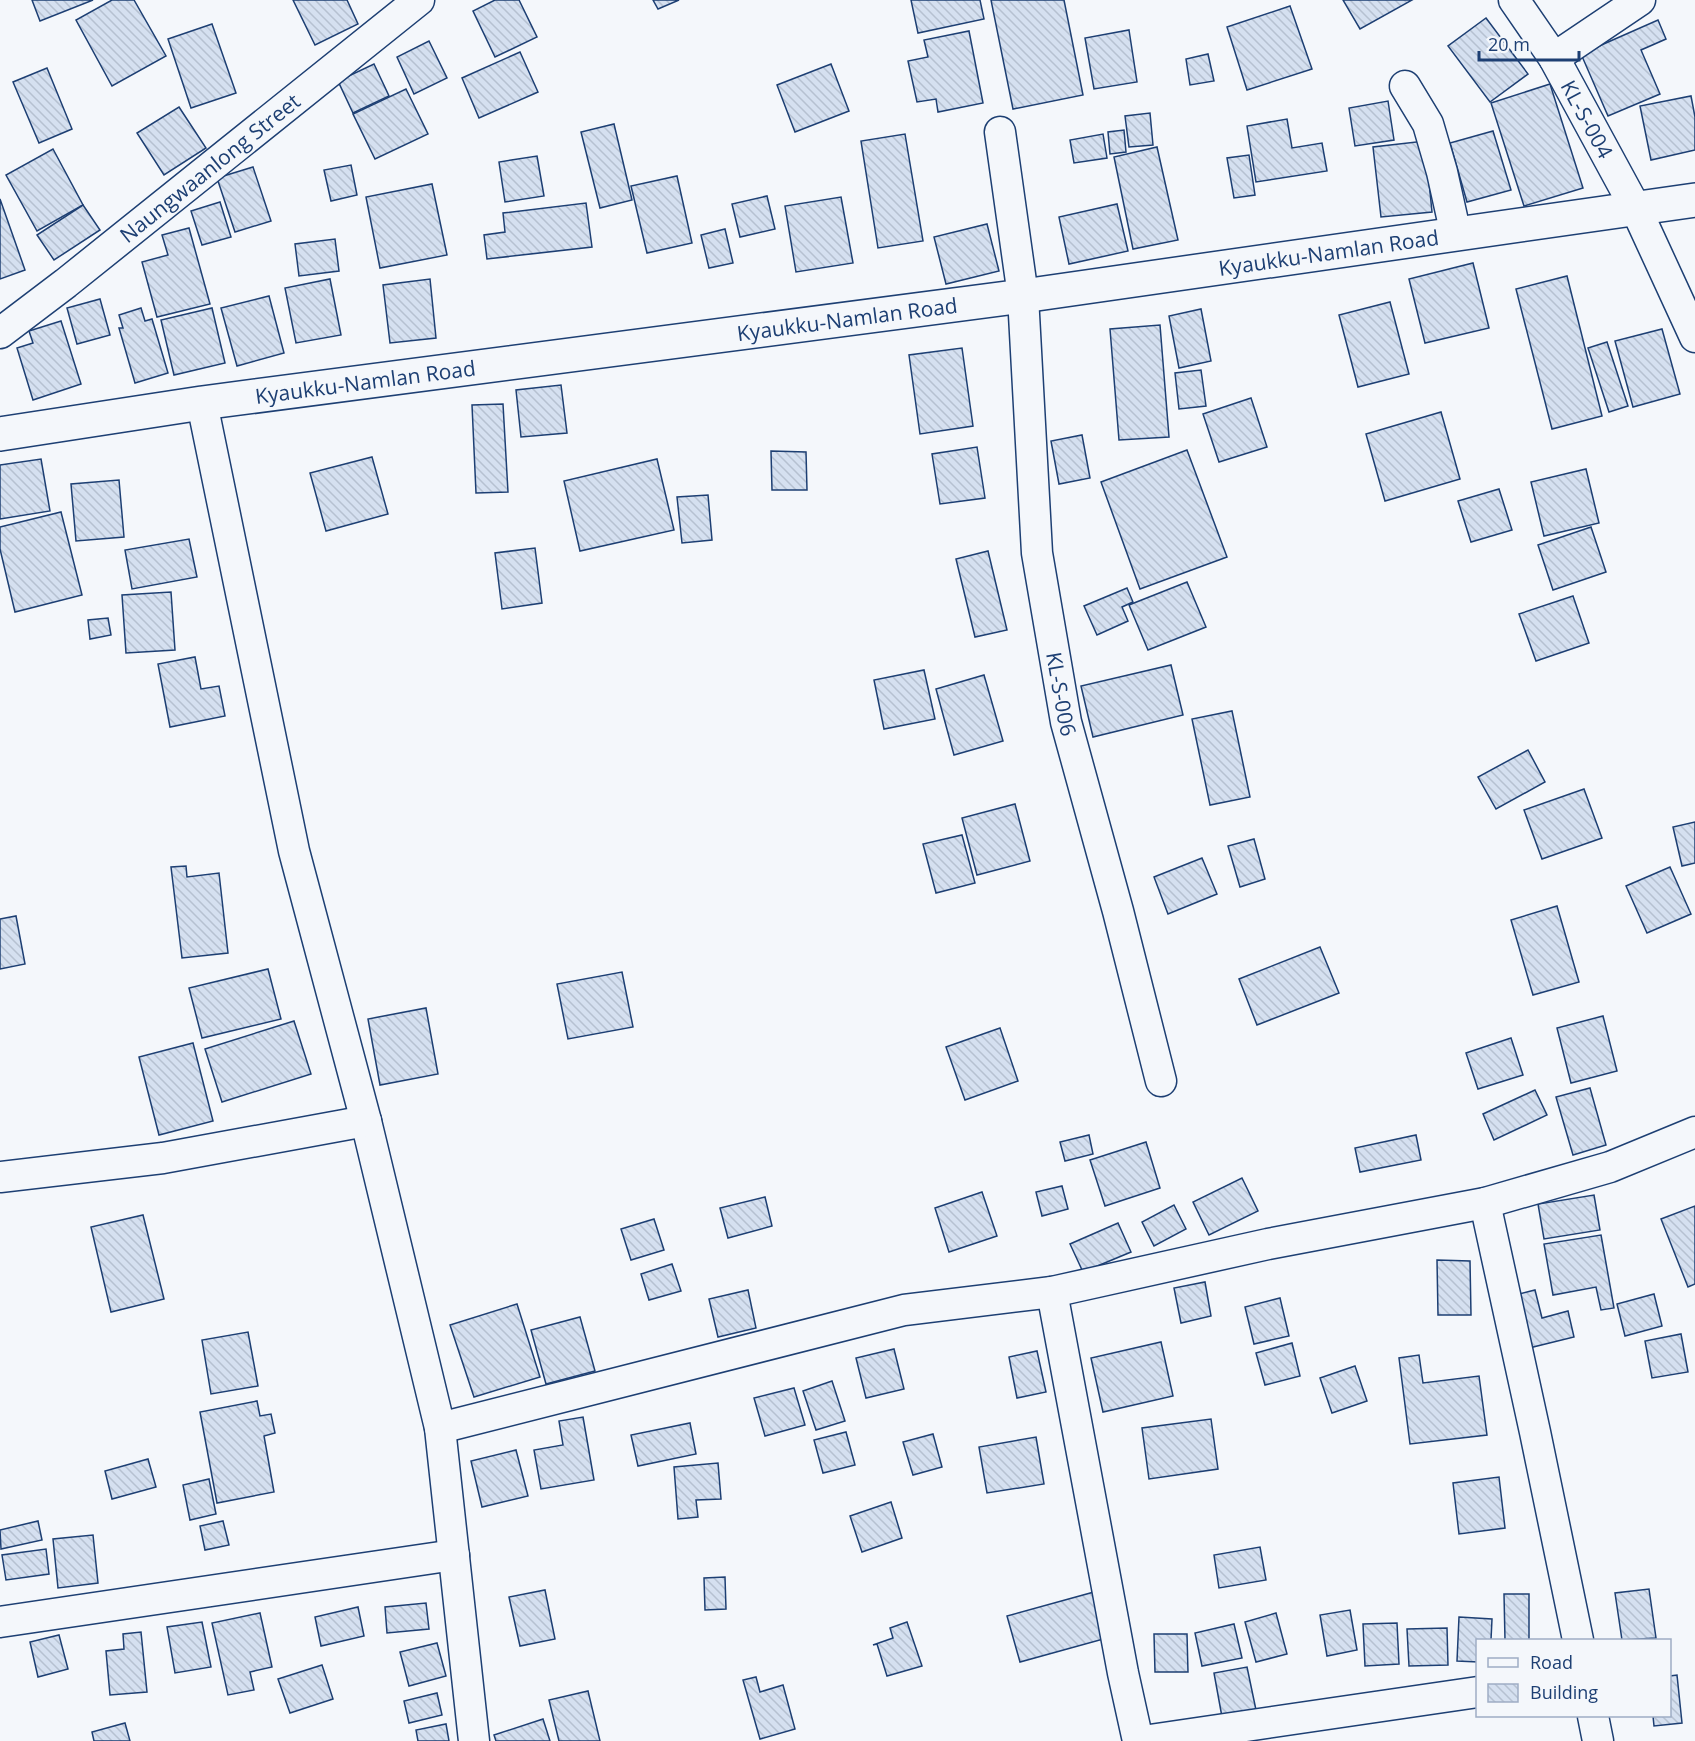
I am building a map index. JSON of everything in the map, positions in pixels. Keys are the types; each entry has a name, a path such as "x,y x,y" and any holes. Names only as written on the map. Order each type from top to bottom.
{"street":[{"name":"Naungwaanlong Street","path":"0,333 66,284 419,0"},
{"name":"KL-S-004","path":"1514,0 1554,58 1636,209 1695,337"},
{"path":"1554,58 1640,0"},
{"path":"1405,86 1428,124 1442,172 1456,235"},
{"name":"KL-S-006","path":"1000,132 1023,296 1036,553 1066,722 1118,911 1161,1081"},
{"name":"Kyaukku-Namlan Road","path":"0,434 202,403 1023,296 1695,200"},
{"path":"202,403 294,851 366,1121 440,1428 474,1741"},
{"path":"0,1177 164,1158 366,1121"},
{"path":"440,1428 904,1310 1052,1292 1268,1244 1485,1203 1610,1167 1695,1132"},
{"path":"1485,1203 1578,1639"},
{"path":"1052,1292 1123,1673 1138,1741"},
{"path":"0,1622 454,1555"},
{"path":"1143,1741 1476,1692"},
{"path":"1593,1717 1598,1741"}],"building":[{"path":"32,0 93,0 40,21"},
{"path":"112,0 134,0 166,56 112,86 76,20"},
{"path":"293,0 347,0 358,24 315,45"},
{"path":"495,0 519,0 537,37 495,57 473,11"},
{"path":"653,0 679,0 658,9"},
{"path":"911,0 980,0 984,19 918,33"},
{"path":"991,0 1064,0 1083,95 1013,109"},
{"path":"1343,0 1412,0 1360,29"},
{"path":"1290,6 1312,69 1247,90 1227,27"},
{"path":"1486,18 1528,74 1490,102 1448,46"},
{"path":"1658,20 1666,39 1641,50 1660,94 1608,116 1581,54"},
{"path":"212,24 236,93 191,108 168,39"},
{"path":"1129,30 1137,82 1094,89 1085,38"},
{"path":"969,31 983,103 938,112 936,99 917,102 908,61 928,57 924,40"},
{"path":"429,41 447,78 414,94 397,57"},
{"path":"520,52 538,92 479,118 462,78"},
{"path":"1208,54 1214,81 1190,85 1186,59"},
{"path":"374,64 389,96 353,113 338,81"},
{"path":"831,64 849,111 795,132 777,85"},
{"path":"47,68 72,129 39,143 13,82"},
{"path":"1550,84 1583,188 1524,206 1491,103"},
{"path":"406,89 428,134 375,159 353,114"},
{"path":"1691,96 1695,117 1695,150 1651,160 1640,106"},
{"path":"1388,101 1394,140 1355,146 1349,108"},
{"path":"179,107 206,148 164,175 137,133"},
{"path":"1150,113 1153,145 1129,147 1125,116"},
{"path":"1287,119 1292,148 1322,143 1327,171 1256,182 1247,126"},
{"path":"614,124 632,200 600,208 581,132"},
{"path":"1124,130 1126,152 1110,154 1108,132"},
{"path":"1493,131 1511,190 1467,202 1450,143"},
{"path":"905,134 923,241 878,248 861,141"},
{"path":"1103,134 1107,158 1074,163 1070,140"},
{"path":"1425,141 1432,212 1381,217 1373,147"},
{"path":"1157,147 1178,240 1133,249 1114,157"},
{"path":"53,149 83,205 37,231 6,175"},
{"path":"1249,155 1255,195 1234,198 1227,158"},
{"path":"537,156 544,196 505,202 499,162"},
{"path":"351,165 357,195 331,201 324,170"},
{"path":"253,167 271,221 235,232 217,178"},
{"path":"677,176 692,243 647,253 631,186"},
{"path":"432,184 447,255 380,268 366,197"},
{"path":"767,196 775,229 740,237 732,204"},
{"path":"841,197 853,263 796,272 785,206"},
{"path":"0,199 25,270 0,279"},
{"path":"220,202 231,237 202,245 191,211"},
{"path":"586,203 592,247 487,259 484,235 505,232 503,213"},
{"path":"1117,204 1128,251 1069,264 1059,217"},
{"path":"83,205 100,230 54,260 37,235"},
{"path":"987,224 999,271 946,284 934,237"},
{"path":"189,228 210,304 157,317 142,262 168,255 162,235"},
{"path":"725,229 733,263 709,268 701,235"},
{"path":"335,239 339,271 299,276 295,244"},
{"path":"1473,263 1489,328 1425,343 1409,279"},
{"path":"1567,276 1602,416 1552,429 1516,289"},
{"path":"330,279 341,335 296,343 285,288"},
{"path":"430,279 436,338 390,343 383,285"},
{"path":"269,296 284,353 237,366 221,308"},
{"path":"100,299 110,335 77,344 67,308"},
{"path":"1390,302 1409,374 1358,387 1339,315"},
{"path":"141,308 145,321 152,319 168,373 135,383 119,328 123,328 119,315"},
{"path":"212,308 225,363 174,375 161,320"},
{"path":"1201,309 1211,361 1179,368 1169,316"},
{"path":"61,321 81,384 33,400 17,348 33,343 29,331"},
{"path":"1160,325 1169,437 1119,440 1110,329"},
{"path":"1662,329 1680,394 1633,407 1615,341"},
{"path":"1607,342 1628,406 1609,412 1588,348"},
{"path":"962,348 973,426 920,434 909,355"},
{"path":"1201,370 1206,406 1179,409 1175,373"},
{"path":"561,385 567,433 521,437 516,390"},
{"path":"1251,398 1267,447 1219,462 1203,414"},
{"path":"503,404 508,492 476,493 472,405"},
{"path":"1441,412 1460,479 1385,501 1366,434"},
{"path":"1082,435 1090,478 1059,484 1051,441"},
{"path":"977,447 985,498 940,504 932,454"},
{"path":"1187,450 1227,557 1140,589 1101,482"},
{"path":"771,451 806,452 807,490 772,490"},
{"path":"372,457 388,514 326,531 310,473"},
{"path":"41,459 50,511 0,519 0,465"},
{"path":"657,459 674,530 580,551 564,481"},
{"path":"1586,469 1599,523 1544,536 1531,482"},
{"path":"119,480 124,537 76,541 71,484"},
{"path":"1499,489 1512,530 1471,542 1458,501"},
{"path":"708,495 712,540 682,543 677,497"},
{"path":"61,512 82,595 15,612 0,549 0,527"},
{"path":"1591,527 1606,572 1553,590 1538,545"},
{"path":"189,539 197,577 132,589 125,550"},
{"path":"535,548 542,603 502,609 495,553"},
{"path":"988,551 1007,630 975,637 956,559"},
{"path":"1187,582 1206,627 1148,650 1129,605"},
{"path":"1127,588 1133,602 1122,607 1128,621 1097,635 1084,606"},
{"path":"171,592 175,650 126,653 122,595"},
{"path":"1573,596 1589,643 1536,661 1519,614"},
{"path":"108,618 111,635 90,639 88,620"},
{"path":"195,657 201,689 219,686 225,716 170,727 158,664"},
{"path":"1171,665 1183,715 1093,737 1081,686"},
{"path":"924,670 935,719 884,729 874,680"},
{"path":"984,675 1003,741 954,755 936,689"},
{"path":"1232,711 1250,797 1210,805 1192,719"},
{"path":"1528,750 1545,782 1496,809 1478,777"},
{"path":"1584,789 1602,838 1542,859 1524,810"},
{"path":"1015,804 1030,861 977,875 962,818"},
{"path":"1695,822 1695,863 1682,866 1673,827"},
{"path":"962,835 975,883 936,893 923,844"},
{"path":"1254,839 1265,879 1240,887 1228,846"},
{"path":"1202,858 1217,894 1168,914 1154,877"},
{"path":"186,866 187,877 219,873 228,953 182,958 171,867"},
{"path":"1670,867 1691,914 1647,933 1626,886"},
{"path":"1557,906 1579,982 1533,995 1511,920"},
{"path":"16,916 25,964 0,969 0,919"},
{"path":"1320,947 1339,993 1257,1025 1239,979"},
{"path":"268,969 281,1019 202,1038 189,988"},
{"path":"622,972 633,1027 568,1039 557,984"},
{"path":"426,1008 438,1074 380,1085 368,1019"},
{"path":"1603,1016 1617,1071 1571,1083 1557,1028"},
{"path":"294,1021 311,1074 222,1102 205,1049"},
{"path":"1000,1028 1018,1081 965,1100 946,1047"},
{"path":"1511,1038 1523,1075 1478,1089 1466,1053"},
{"path":"193,1043 213,1121 159,1135 139,1057"},
{"path":"1590,1088 1606,1145 1573,1155 1556,1097"},
{"path":"1535,1090 1547,1115 1494,1140 1483,1114"},
{"path":"1089,1135 1093,1154 1065,1161 1060,1142"},
{"path":"1416,1135 1421,1160 1360,1172 1355,1148"},
{"path":"1146,1142 1160,1188 1105,1206 1090,1160"},
{"path":"1242,1178 1258,1211 1209,1235 1193,1202"},
{"path":"1062,1186 1068,1209 1042,1216 1036,1192"},
{"path":"982,1192 997,1236 949,1252 935,1208"},
{"path":"1594,1195 1600,1230 1544,1239 1538,1204"},
{"path":"765,1197 772,1226 728,1238 720,1208"},
{"path":"1174,1205 1186,1229 1154,1246 1142,1222"},
{"path":"1695,1206 1695,1284 1688,1287 1661,1219"},
{"path":"143,1215 164,1299 111,1312 91,1227"},
{"path":"654,1219 664,1250 631,1260 621,1229"},
{"path":"1118,1223 1131,1252 1083,1272 1070,1244"},
{"path":"1601,1235 1614,1308 1601,1310 1596,1287 1553,1295 1544,1244"},
{"path":"1437,1260 1470,1261 1471,1315 1438,1315"},
{"path":"672,1264 681,1291 649,1300 641,1274"},
{"path":"1205,1282 1211,1316 1181,1323 1174,1288"},
{"path":"748,1290 756,1328 718,1337 709,1299"},
{"path":"1535,1290 1542,1318 1568,1311 1574,1337 1529,1348 1515,1295"},
{"path":"1654,1294 1662,1326 1625,1336 1617,1304"},
{"path":"1280,1298 1289,1336 1254,1344 1245,1307"},
{"path":"517,1304 540,1377 474,1397 450,1325"},
{"path":"580,1317 595,1371 546,1384 531,1330"},
{"path":"248,1332 258,1386 211,1394 202,1340"},
{"path":"1681,1334 1688,1372 1652,1378 1645,1341"},
{"path":"1161,1342 1173,1396 1103,1412 1091,1358"},
{"path":"1292,1343 1300,1376 1265,1385 1256,1353"},
{"path":"894,1349 904,1389 866,1398 856,1358"},
{"path":"1037,1351 1046,1392 1017,1398 1009,1357"},
{"path":"1419,1355 1423,1383 1479,1376 1487,1435 1410,1444 1399,1358"},
{"path":"1355,1366 1367,1401 1332,1413 1320,1378"},
{"path":"832,1381 845,1421 816,1430 803,1391"},
{"path":"794,1388 805,1425 765,1436 754,1398"},
{"path":"257,1401 260,1416 271,1414 275,1433 264,1436 274,1492 217,1503 200,1412"},
{"path":"583,1417 594,1480 541,1489 534,1450 563,1445 559,1421"},
{"path":"1211,1419 1218,1469 1149,1479 1142,1428"},
{"path":"690,1423 696,1454 638,1466 631,1435"},
{"path":"846,1432 855,1465 823,1473 814,1440"},
{"path":"933,1434 942,1467 913,1475 903,1442"},
{"path":"1036,1437 1044,1484 987,1493 979,1447"},
{"path":"516,1450 528,1496 482,1507 471,1461"},
{"path":"148,1459 156,1487 112,1499 105,1471"},
{"path":"718,1463 721,1499 696,1500 698,1517 678,1519 674,1467"},
{"path":"1499,1477 1505,1528 1459,1534 1453,1483"},
{"path":"209,1479 216,1514 190,1520 183,1485"},
{"path":"891,1502 902,1538 862,1552 850,1516"},
{"path":"38,1521 42,1540 1,1549 0,1530"},
{"path":"223,1521 229,1545 205,1550 200,1526"},
{"path":"93,1535 98,1583 58,1588 53,1539"},
{"path":"1260,1547 1266,1580 1219,1588 1214,1555"},
{"path":"46,1549 49,1574 6,1580 2,1555"},
{"path":"725,1577 726,1609 705,1610 704,1578"},
{"path":"1649,1589 1656,1638 1622,1639 1615,1593"},
{"path":"545,1590 555,1639 520,1646 509,1597"},
{"path":"1094,1592 1107,1638 1020,1662 1007,1616"},
{"path":"1504,1594 1529,1594 1529,1639 1505,1639"},
{"path":"426,1603 429,1629 387,1633 385,1607"},
{"path":"358,1607 364,1636 321,1646 315,1617"},
{"path":"1350,1610 1357,1650 1327,1656 1320,1615"},
{"path":"260,1613 272,1667 250,1672 254,1690 228,1695 212,1623"},
{"path":"1276,1613 1287,1654 1256,1662 1245,1622"},
{"path":"1459,1617 1492,1619 1491,1639 1476,1639 1476,1662 1457,1661"},
{"path":"202,1622 211,1667 175,1673 167,1627"},
{"path":"907,1622 922,1666 887,1676 877,1644 873,1645 893,1638 890,1628"},
{"path":"1397,1623 1399,1664 1365,1666 1363,1624"},
{"path":"1234,1624 1242,1658 1202,1666 1195,1633"},
{"path":"1447,1628 1448,1665 1409,1666 1407,1629"},
{"path":"141,1632 147,1692 110,1695 106,1651 124,1649 123,1634"},
{"path":"1154,1634 1187,1634 1188,1672 1155,1672"},
{"path":"59,1635 68,1669 38,1677 30,1642"},
{"path":"437,1643 446,1676 409,1686 400,1652"},
{"path":"322,1665 333,1699 290,1713 278,1679"},
{"path":"1247,1667 1256,1710 1222,1717 1214,1673"},
{"path":"1677,1675 1682,1723 1654,1726 1653,1717 1671,1717 1671,1676"},
{"path":"756,1677 760,1692 783,1685 795,1729 760,1739 743,1680"},
{"path":"588,1691 600,1741 559,1741 549,1700"},
{"path":"437,1693 442,1715 409,1723 404,1701"},
{"path":"543,1719 550,1741 496,1741 494,1735"},
{"path":"125,1723 130,1741 94,1741 92,1732"},
{"path":"446,1724 449,1741 418,1741 416,1730"}]}
